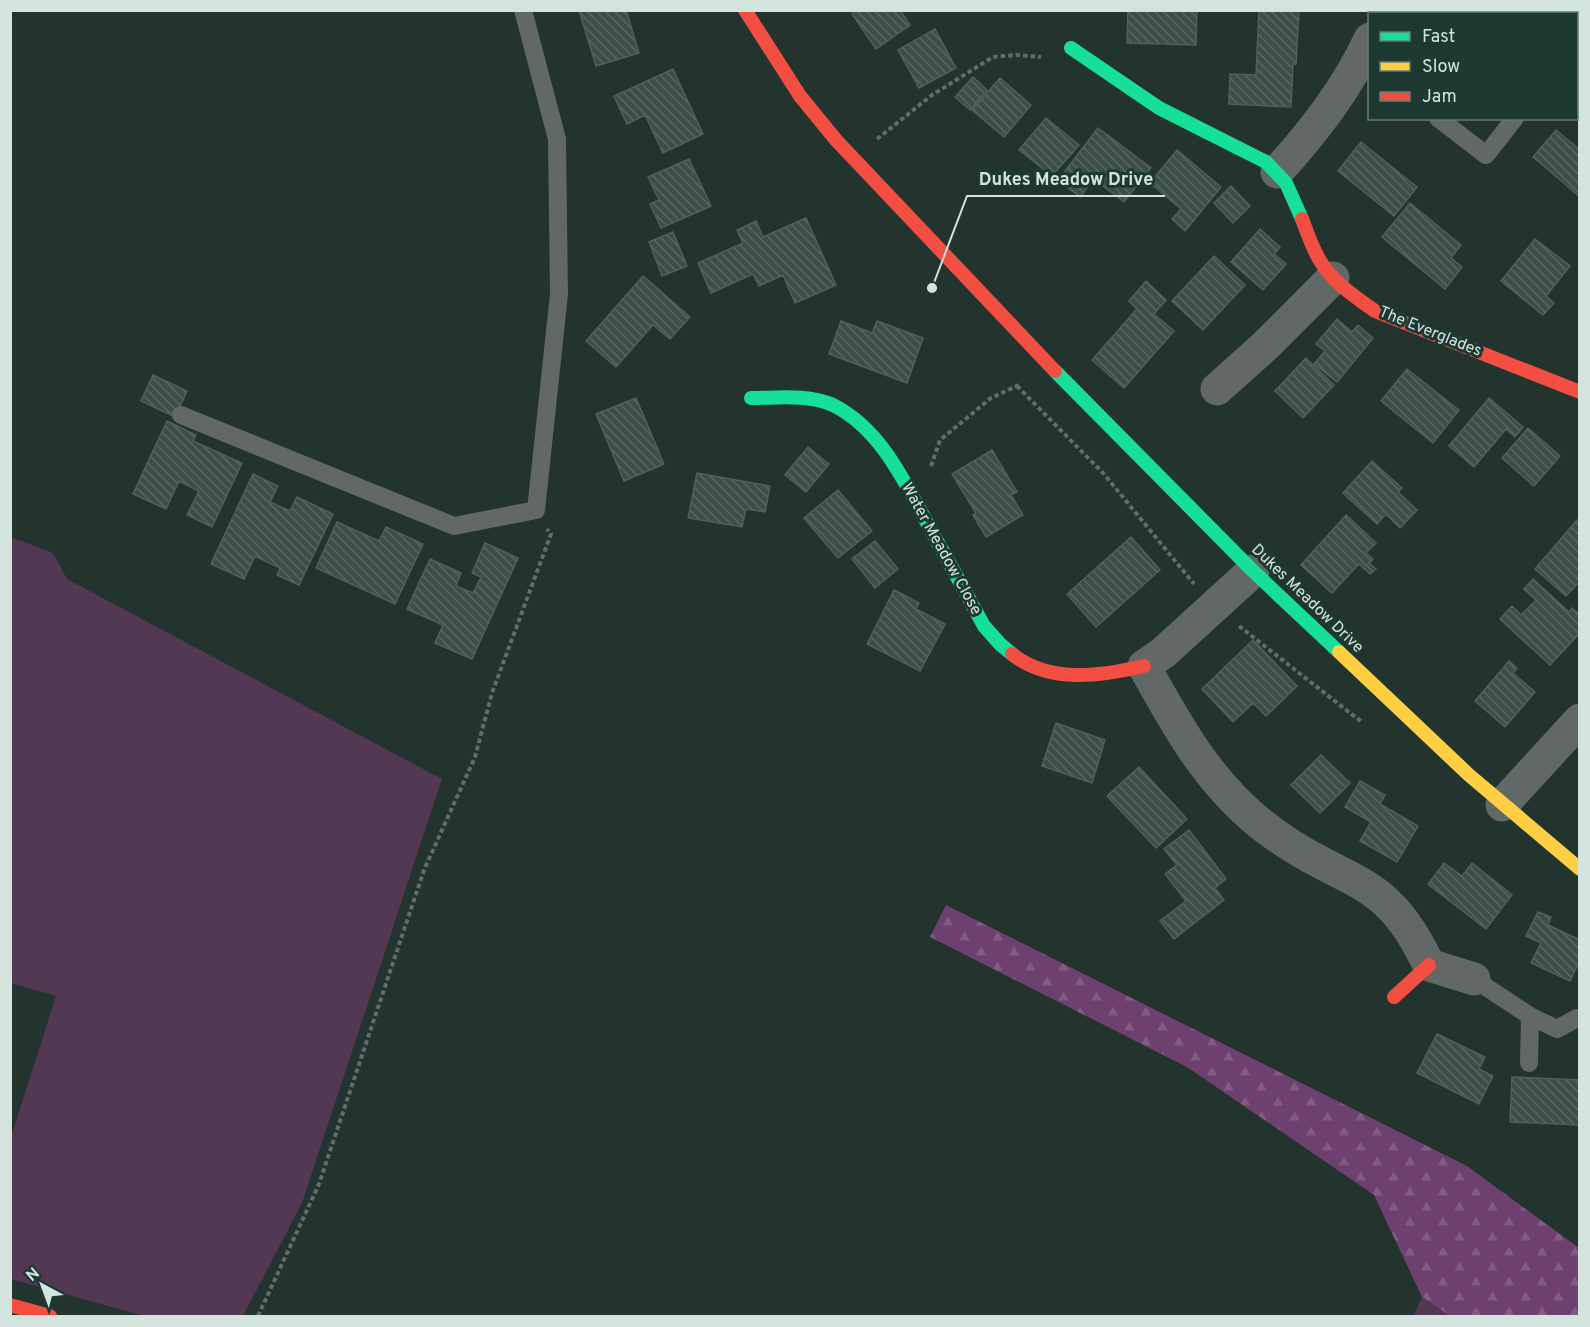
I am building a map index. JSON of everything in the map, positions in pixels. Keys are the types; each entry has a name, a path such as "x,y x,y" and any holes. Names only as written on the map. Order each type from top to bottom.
{"street":[{"name":"Dukes Meadow Drive","path":"746,10 800,96 854,159 1052,368 1253,571 1502,805 1580,869"},
{"name":"The Everglades","path":"1071,48 1159,108 1266,162 1286,183 1319,259 1333,278 1375,311 1580,392"},
{"path":"1277,172 1319,123 1366,55"},
{"path":"1217,389 1265,346 1333,278"},
{"name":"Water Meadow Close","path":"751,398 821,401 846,412 873,436 894,465 992,638 1013,657 1029,666 1048,672 1071,675 1099,675 1144,666 1163,652 1253,571"},
{"path":"1144,666 1190,746 1226,791 1263,826 1368,888 1386,902 1402,919 1429,965 1474,978"},
{"path":"1502,805 1580,720"},
{"path":"1394,997 1429,965"},
{"path":"10,1305 50,1317"}],"lane":[{"path":"181,414 454,525 536,510 559,294 557,139 523,10"},
{"path":"1441,120 1486,155 1513,120"},
{"path":"1474,978 1530,1016 1557,1029 1577,1018"},
{"path":"1529,1063 1530,1016"}],"path":[{"path":"854,159 932,95 985,61 1003,55 1045,58 1071,48"},
{"path":"917,506 940,440 991,398 1052,368"},
{"path":"1017,386 1104,474 1194,585 1215,606 1267,650 1366,725"},
{"path":"258,1317 319,1184 424,870 475,757 492,693 551,534 536,510"}],"shaded area":[{"path":"11,537 53,553 67,579 442,779 302,1203 243,1316 144,1316 11,1279 11,1137 56,996 11,983"},
{"path":"1422,1297 1450,1316 1413,1316"}],"green space":[{"path":"946,905 1467,1166 1579,1248 1579,1316 1450,1316 1422,1297 1374,1195 1187,1067 930,937"}],"building":[{"path":"579,10 626,10 639,53 596,66"},
{"path":"857,10 900,10 910,25 876,49 852,14"},
{"path":"1128,10 1197,10 1196,45 1127,43"},
{"path":"1259,10 1299,10 1291,107 1229,104 1230,74 1256,75"},
{"path":"1427,10 1464,10 1464,12 1427,12"},
{"path":"935,29 956,68 919,88 898,50"},
{"path":"1580,58 1580,83 1578,82 1578,60"},
{"path":"673,69 703,134 663,153 645,115 627,124 614,96"},
{"path":"973,77 987,90 970,110 955,97"},
{"path":"1000,78 1031,105 1004,137 972,110"},
{"path":"1046,118 1079,145 1052,176 1019,150"},
{"path":"1098,128 1151,168 1124,202 1094,179 1080,197 1058,180"},
{"path":"1556,130 1580,150 1580,197 1533,157"},
{"path":"1361,142 1417,187 1394,216 1338,171"},
{"path":"1177,150 1221,187 1185,231 1172,219 1181,209 1150,183"},
{"path":"689,159 711,206 661,228 650,204 659,200 648,177"},
{"path":"1231,186 1250,206 1233,223 1214,203"},
{"path":"1410,203 1461,245 1451,258 1462,267 1445,289 1382,237"},
{"path":"806,218 836,285 795,303 783,275 759,286 753,274 711,293 698,263 743,243 737,230 756,221 763,237"},
{"path":"1260,229 1280,247 1274,254 1286,264 1263,290 1231,262"},
{"path":"673,232 687,266 662,276 649,242"},
{"path":"1535,239 1570,266 1546,296 1554,303 1543,315 1501,281"},
{"path":"1214,256 1245,285 1203,330 1172,301"},
{"path":"643,276 690,317 670,339 653,325 616,367 586,341"},
{"path":"1146,281 1166,300 1154,314 1174,331 1124,388 1092,360 1137,309 1129,301"},
{"path":"1337,319 1352,332 1358,325 1373,338 1337,382 1314,364 1325,351 1316,344"},
{"path":"841,321 872,333 877,321 923,338 907,383 829,354"},
{"path":"1306,358 1334,385 1303,418 1275,391"},
{"path":"1407,369 1459,410 1433,443 1381,401"},
{"path":"153,375 187,391 175,417 141,401"},
{"path":"636,398 664,464 624,481 596,414"},
{"path":"1489,398 1523,427 1515,437 1506,429 1474,467 1449,446"},
{"path":"167,421 196,435 193,441 242,463 212,527 187,515 199,491 179,481 166,509 133,494"},
{"path":"1528,428 1560,456 1534,486 1502,458"},
{"path":"808,447 829,464 806,492 785,475"},
{"path":"992,450 1017,492 1011,495 1023,515 986,537 973,515 976,513 952,474"},
{"path":"1372,461 1402,488 1398,492 1417,510 1400,528 1386,514 1377,524 1343,493"},
{"path":"697,473 770,486 765,512 746,509 742,527 688,518"},
{"path":"253,474 278,486 270,502 290,511 297,497 333,514 299,585 277,575 280,568 255,556 244,579 211,564"},
{"path":"838,490 872,531 838,558 804,518"},
{"path":"1346,515 1376,543 1366,553 1373,559 1369,563 1376,569 1370,574 1359,564 1332,593 1301,565"},
{"path":"1577,520 1580,521 1580,581 1566,596 1535,569"},
{"path":"337,522 379,541 386,527 423,544 395,604 316,568"},
{"path":"1131,537 1160,570 1096,627 1067,594"},
{"path":"875,541 898,569 875,588 852,559"},
{"path":"485,543 518,558 472,659 435,643 443,625 407,609 430,559 461,573 456,586 473,593 481,577 472,573"},
{"path":"1533,579 1569,612 1572,608 1580,615 1580,633 1550,665 1500,619 1512,606 1521,615 1536,600 1524,589"},
{"path":"894,590 919,603 916,609 945,624 920,671 867,644"},
{"path":"1253,640 1297,686 1266,716 1253,703 1233,722 1202,689"},
{"path":"1509,661 1517,668 1513,673 1535,692 1505,727 1475,701"},
{"path":"1056,723 1105,740 1092,783 1042,766"},
{"path":"1321,755 1350,783 1320,813 1291,785"},
{"path":"1139,767 1187,819 1156,848 1107,796"},
{"path":"1360,781 1385,795 1380,804 1418,826 1397,862 1360,841 1371,822 1345,807"},
{"path":"1189,830 1226,879 1215,888 1224,900 1174,939 1160,921 1186,901 1165,874 1177,865 1164,849"},
{"path":"1444,863 1462,876 1472,863 1512,895 1486,929 1428,884"},
{"path":"1538,912 1551,917 1548,925 1580,940 1580,960 1570,981 1531,963 1541,943 1526,936"},
{"path":"1437,1034 1485,1057 1479,1069 1493,1076 1479,1104 1417,1073"},
{"path":"1512,1077 1580,1080 1580,1125 1510,1122"}],"traffic: fast":[{"path":"1071,48 1159,108 1266,162 1286,183 1302,219"},
{"path":"1055,371 1253,571 1339,652"},
{"path":"751,398 813,399 833,405 866,429 880,444 903,479 984,626 1012,654"}],"traffic: slow":[{"path":"1339,652 1469,775 1580,869"}],"traffic: jam":[{"path":"745,10 800,96 836,140 1055,371"},
{"path":"1302,219 1314,250 1330,275 1375,311 1580,392"},
{"path":"1012,654 1027,664 1059,674 1093,675 1144,666"},
{"path":"1394,997 1429,965"},
{"path":"10,1305 50,1316"}],"place":[{"name":"Dukes Meadow Drive","path":"932,288"}]}
